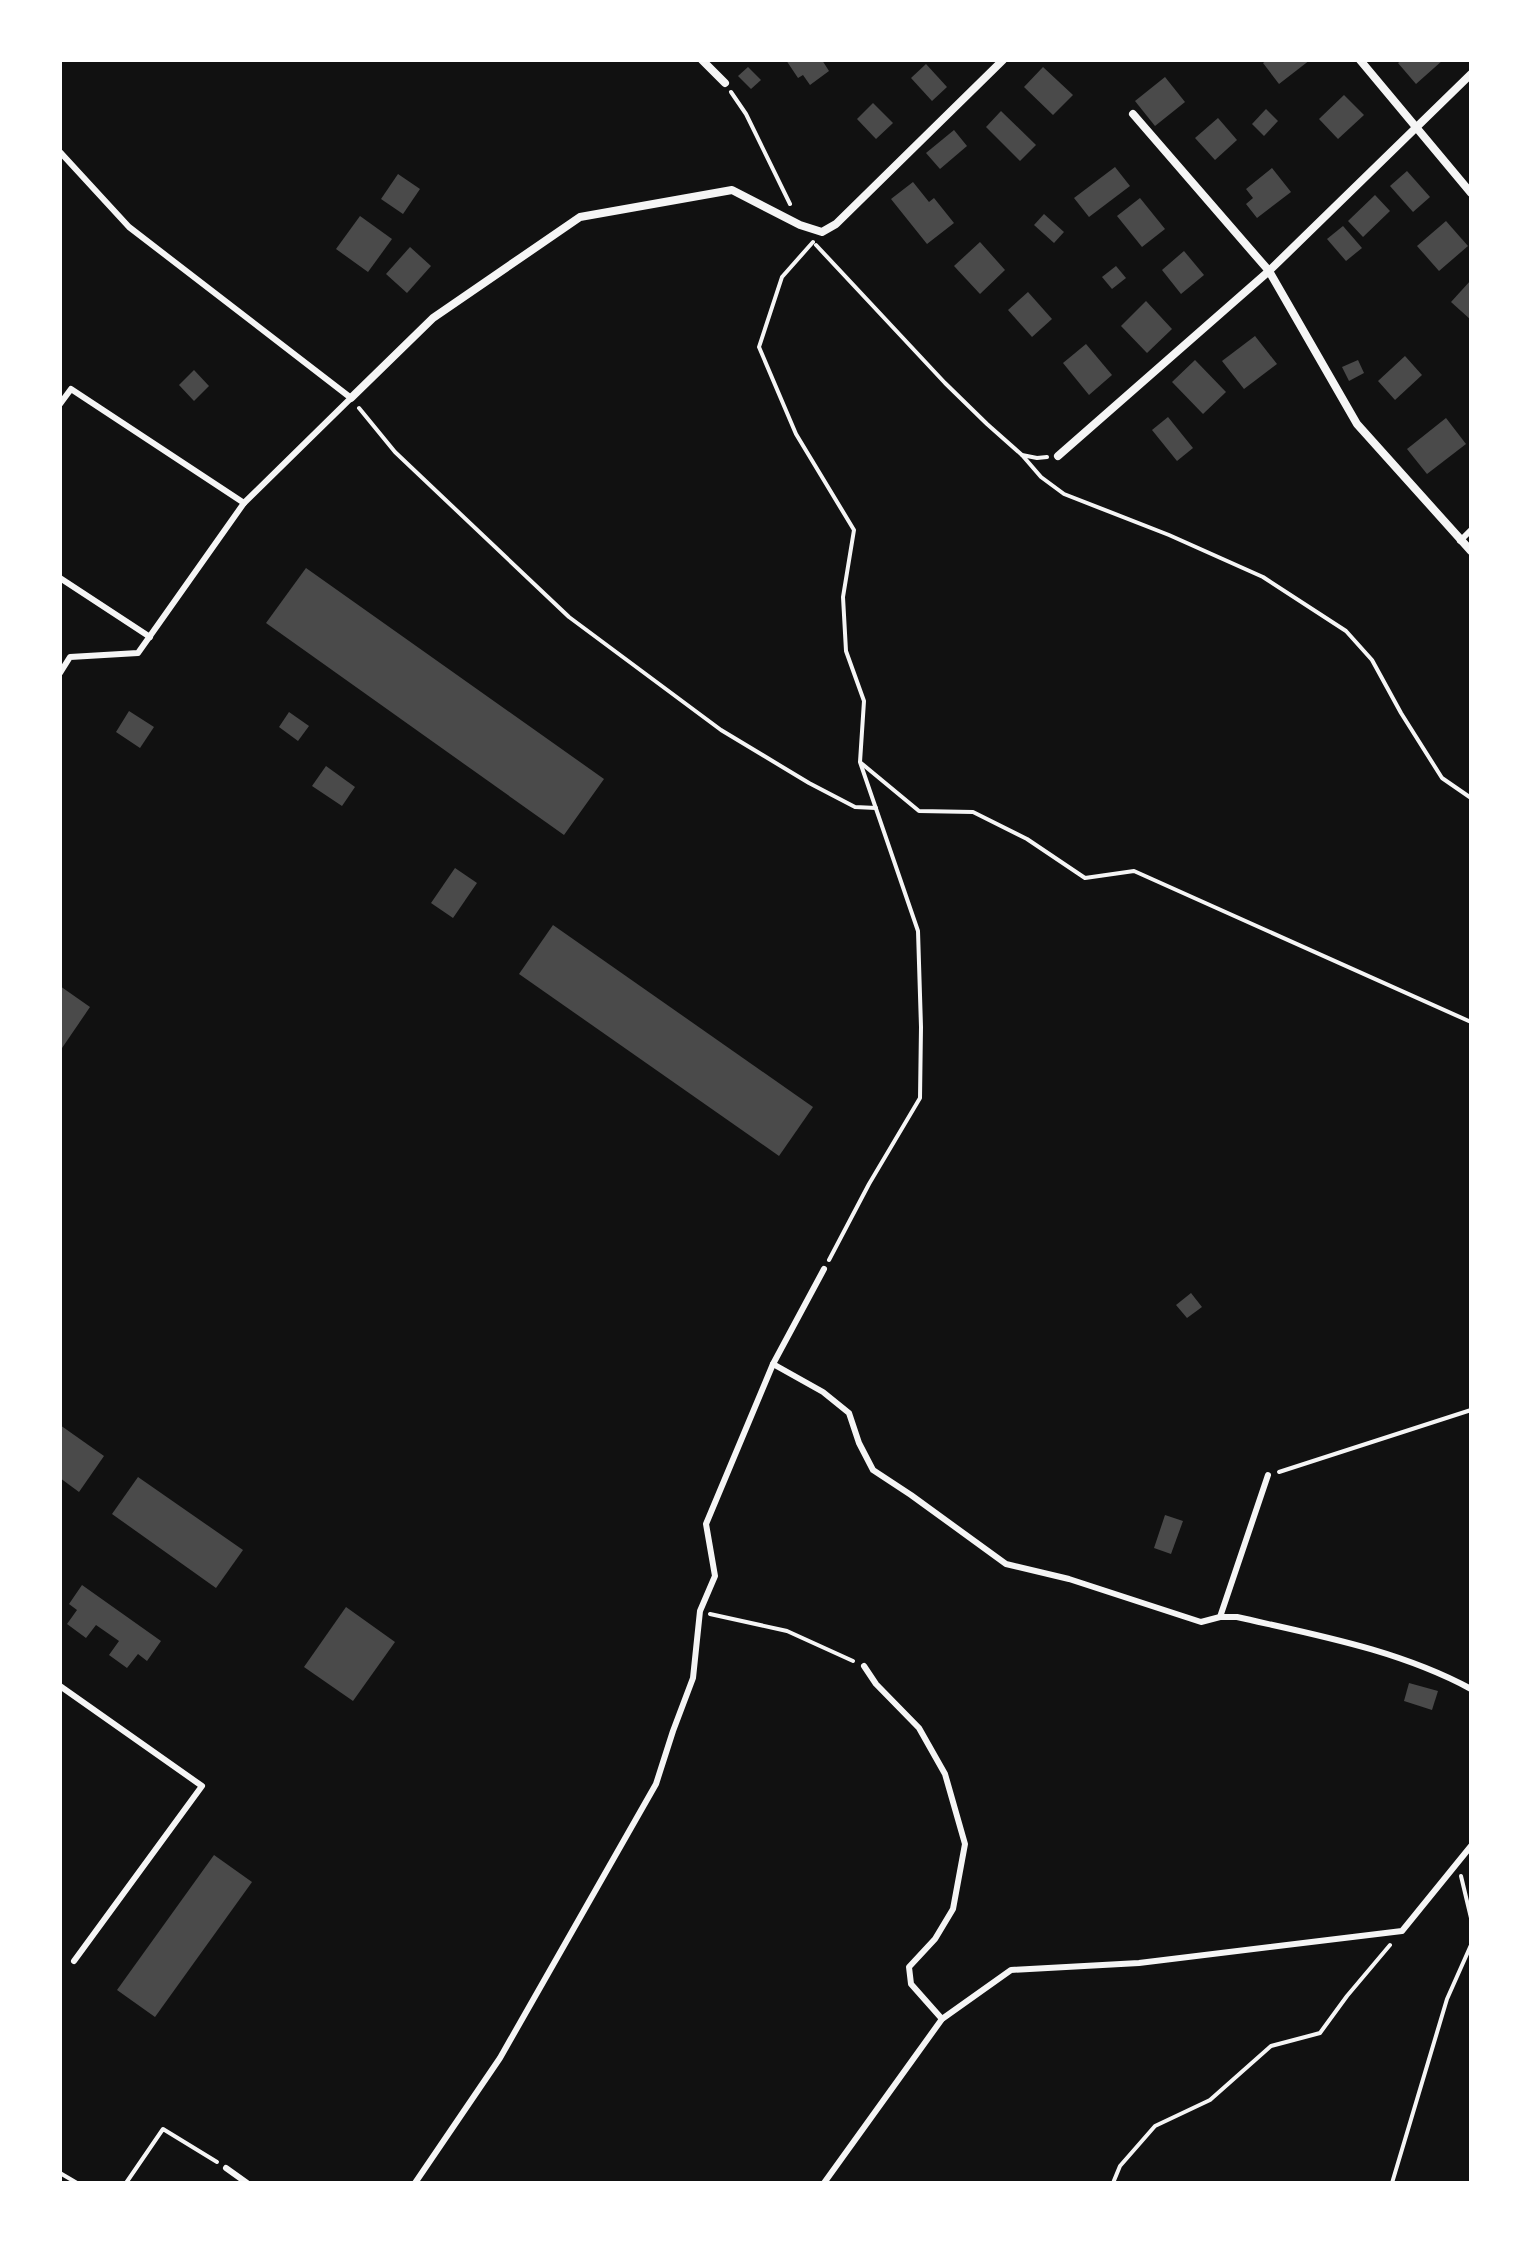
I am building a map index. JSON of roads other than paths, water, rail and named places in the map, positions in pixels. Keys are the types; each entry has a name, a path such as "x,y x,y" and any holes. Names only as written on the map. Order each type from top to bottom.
{"street":[{"path":"702,60 725,83"},
{"path":"351,398 433,318 580,217 732,190 800,225 822,232 836,224 1003,60"},
{"path":"1360,60 1471,193"},
{"path":"1058,456 1269,271 1471,74"},
{"path":"1133,114 1269,271 1357,424 1471,551"}],"lane":[{"path":"60,152 129,227 351,398 244,503 138,653 70,657 60,673"},
{"path":"60,404 71,389 244,503"},
{"path":"1460,541 1471,530"},
{"path":"60,578 150,637"},
{"path":"415,2183 500,2058 656,1784 693,1678 700,1611 715,1576 706,1524 773,1364 824,1269"},
{"path":"773,1364 823,1392 849,1413 859,1443 873,1470 1006,1564 1069,1579 1201,1622 1237,1617 1351,1642 1445,1674 1471,1689"},
{"path":"1220,1617 1268,1475"},
{"path":"864,1666 876,1684 919,1728 945,1774 965,1844 953,1909 935,1939 909,1967 911,1984 942,2019"},
{"path":"60,1686 202,1786 74,1961"},
{"path":"824,2183 942,2019 1011,1970 1139,1963 1402,1931 1471,1846"},
{"path":"226,2168 247,2183"}]}
